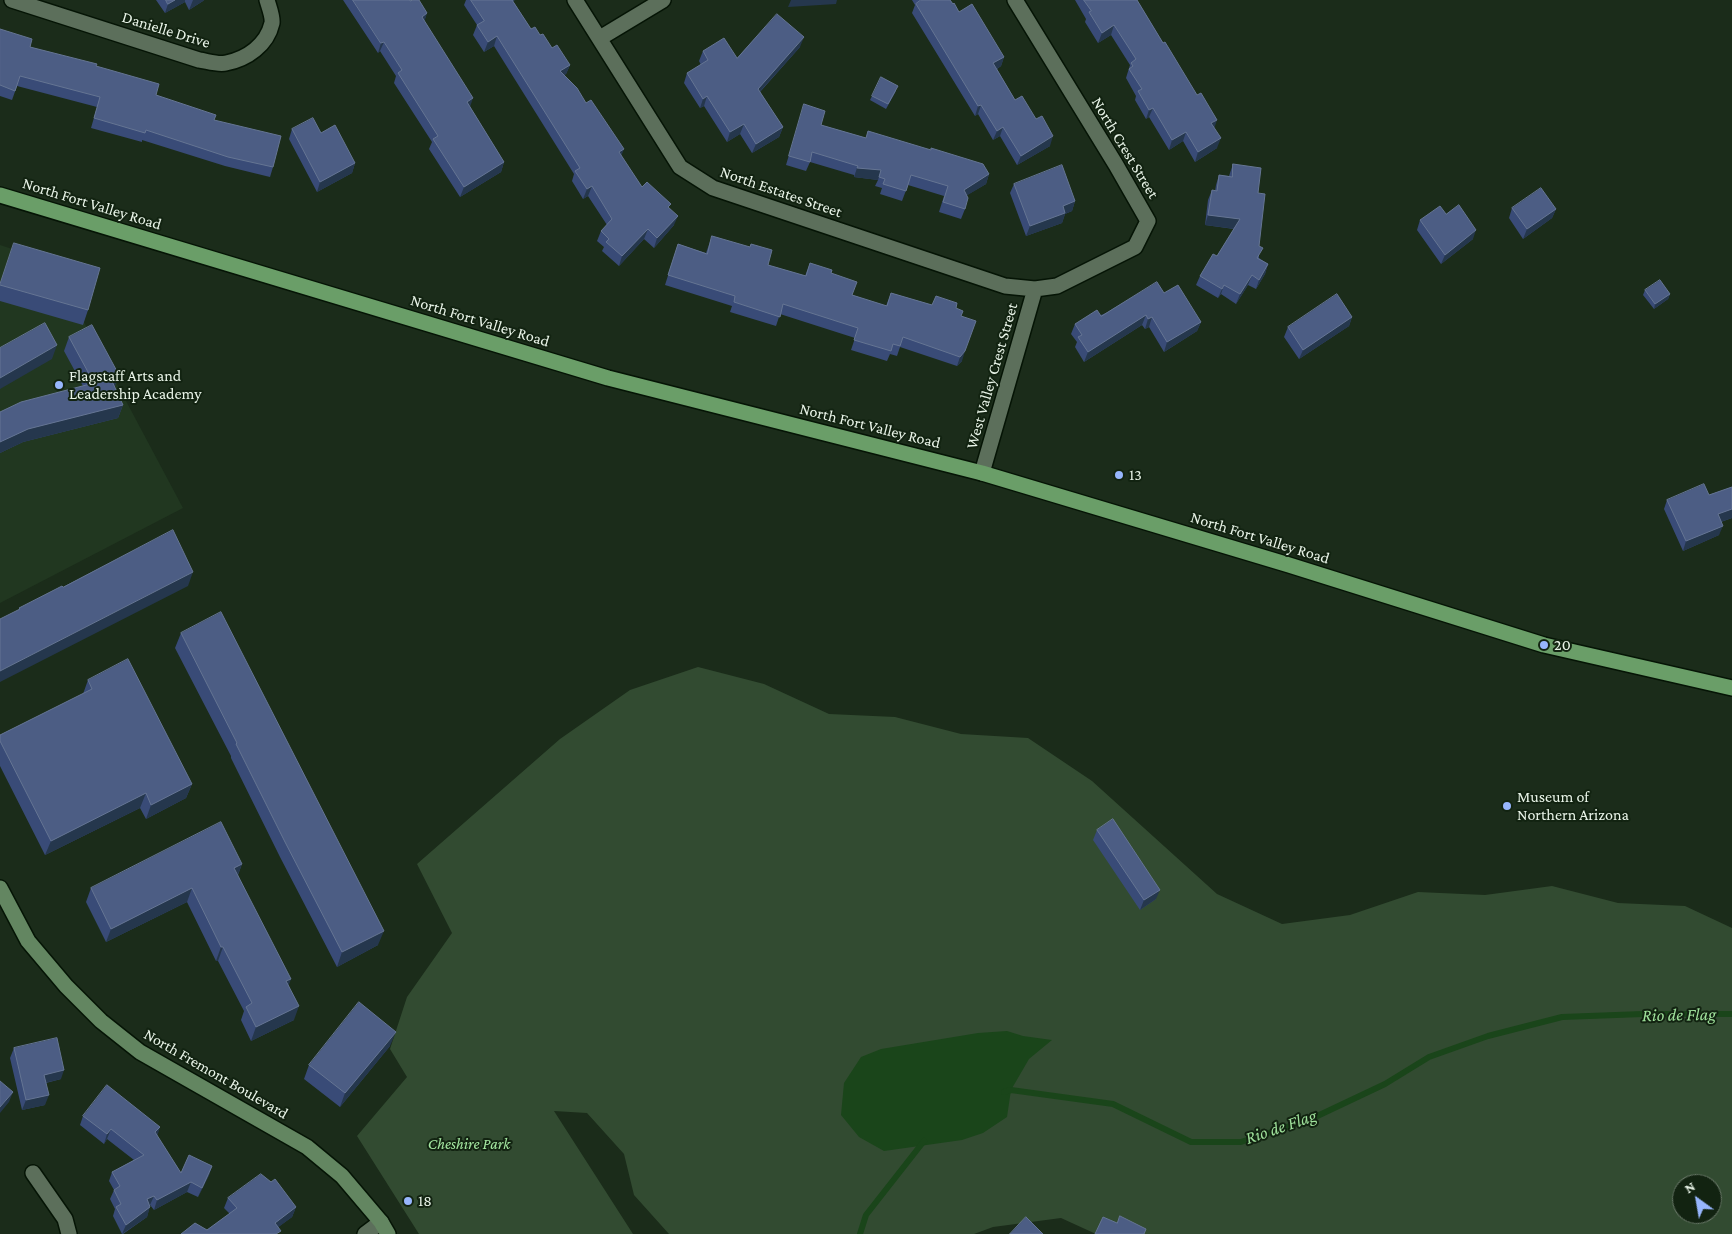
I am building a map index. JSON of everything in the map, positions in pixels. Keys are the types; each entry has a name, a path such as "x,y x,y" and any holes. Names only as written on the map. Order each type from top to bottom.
{"main road":[{"name":"North Fort Valley Road","path":"0,195 608,378 982,473 1544,644 1732,688"}],"street":[{"name":"Danielle Drive","path":"12,0 199,60 225,64 247,56 258,48 265,39 272,22 268,0"},
{"name":"North Estates Street","path":"575,0 680,167 712,188 1005,286 1035,289"},
{"path":"600,38 663,0"},
{"name":"North Crest Street","path":"1015,0 1148,221 1135,247 1058,286 1035,289"},
{"name":"West Valley Crest Street","path":"982,473 1035,289"},
{"name":"North Fremont Boulevard","path":"0,888 28,941 66,986 101,1020 140,1052 307,1147 342,1176 384,1228"},
{"path":"32,1173 65,1218 69,1234"},
{"path":"365,1234 384,1228"}],"shaded area":[{"name":"Flagstaff Arts and Leadership Academy","path":"0,245 52,262 183,508 0,603"},
{"path":"1007,1031 1023,1036 1052,1040 1029,1059 1011,1090 1007,1117 983,1133 962,1140 884,1151 859,1137 841,1115 844,1083 861,1057 881,1049 978,1033"}],"green space":[{"name":"Cheshire Park","path":"698,667 764,684 829,714 895,717 961,734 1028,738 1092,781 1217,894 1282,924 1350,915 1418,892 1485,895 1552,886 1618,903 1685,906 1732,928 1732,1234 1096,1234 1061,1218 993,1227 974,1234 669,1234 634,1195 624,1154 587,1113 554,1111 633,1234 419,1234 357,1136 407,1077 390,1049 407,997 452,933 417,864 560,739 630,690"}],"building":[{"path":"166,0 175,0 168,4"},
{"path":"353,0 419,0 427,13 422,17 473,98 467,102 504,162 464,187 433,139 438,136 398,73 402,70 384,42 381,43"},
{"path":"471,0 512,0 531,29 535,27 540,35 543,34 552,48 557,45 570,65 560,71 577,88 586,103 591,100 624,149 619,152 642,187 647,182 671,204 668,207 678,216 657,238 648,229 622,256 606,242 609,239 601,231 612,219 592,186 587,189 575,171 580,168 497,36 488,42 477,25 484,21"},
{"path":"921,0 950,0 959,12 972,4 1004,57 993,63 1015,100 1022,96 1036,119 1042,116 1053,136 1021,156 1003,127 997,131 981,105 978,106 916,4"},
{"path":"1084,0 1137,0 1197,95 1201,93 1217,120 1211,123 1221,138 1198,152 1186,132 1172,140 1153,108 1149,110 1138,91 1142,89 1129,69 1133,66 1131,63 1136,59 1114,25 1102,33"},
{"path":"777,14 804,37 758,89 783,127 756,144 744,124 730,132 707,96 703,99 687,73 708,60 703,51 724,38 737,58"},
{"path":"0,29 32,39 30,47 97,64 96,66 159,84 156,95 216,115 214,120 281,136 273,167 228,157 146,130 145,133 94,118 100,97 20,76 15,91 0,85"},
{"path":"881,77 898,86 888,104 872,96"},
{"path":"804,104 825,111 821,125 866,138 868,131 931,150 931,148 983,164 989,174 964,190 968,198 965,209 943,202 948,186 911,175 906,191 883,184 885,179 879,177 881,170 857,168 858,166 812,152 810,162 789,156"},
{"path":"313,118 321,133 335,125 355,163 320,182 292,129"},
{"path":"1233,164 1261,168 1258,193 1265,194 1259,246 1263,248 1257,258 1268,264 1259,280 1252,275 1240,294 1224,285 1222,289 1200,276 1213,254 1217,256 1240,219 1208,215 1212,190 1217,191 1219,175 1232,177"},
{"path":"1062,165 1075,201 1063,206 1065,213 1030,226 1014,184"},
{"path":"1541,188 1556,209 1527,229 1512,208"},
{"path":"1459,205 1476,230 1445,255 1420,220 1440,206 1446,214"},
{"path":"712,236 750,247 751,244 772,250 768,265 806,276 810,263 832,270 831,273 857,282 852,295 887,306 891,293 932,305 936,296 957,303 956,308 963,311 961,316 976,321 965,351 960,357 903,337 900,346 893,344 891,351 854,340 858,328 783,304 780,317 734,302 735,296 668,275 678,244 707,254"},
{"name":"Flagstaff Arts and Leadership Academy","path":"14,243 100,268 88,310 0,285"},
{"path":"1660,280 1670,294 1655,304 1645,290"},
{"path":"1157,282 1164,293 1178,285 1201,322 1167,342 1152,317 1148,319 1146,315 1088,352 1078,337 1082,335 1075,324 1097,310 1101,316"},
{"path":"1337,294 1352,317 1303,350 1288,327"},
{"path":"45,323 57,345 0,378 0,348"},
{"path":"92,325 119,375 111,379 123,405 28,429 0,442 0,412 21,402 94,383 69,337"},
{"path":"1704,484 1709,495 1732,487 1732,509 1718,514 1723,526 1686,541 1667,500"},
{"path":"173,530 193,572 0,671 0,619"},
{"path":"221,612 384,931 342,952 181,633"},
{"path":"128,659 192,784 151,805 146,793 51,841 0,741 0,735 92,689 88,680"},
{"path":"1113,819 1160,890 1144,900 1097,830"},
{"path":"221,822 242,864 234,868 291,979 286,981 299,1006 256,1027 246,1007 252,1003 223,947 221,947 192,888 111,929 91,888"},
{"path":"359,1002 396,1032 345,1093 309,1065"},
{"path":"57,1038 64,1070 44,1075 49,1095 26,1100 14,1048"},
{"path":"0,1081 13,1092 0,1107"},
{"path":"107,1085 160,1127 155,1132 181,1173 189,1155 212,1166 202,1188 191,1182 157,1200 154,1196 147,1199 150,1207 126,1225 116,1207 121,1204 114,1190 120,1186 112,1172 144,1155 111,1129 107,1134 83,1116"},
{"path":"261,1174 271,1182 275,1179 296,1207 275,1223 281,1231 276,1234 181,1234 195,1223 207,1230 237,1208 228,1198"},
{"path":"1120,1216 1146,1229 1144,1234 1095,1234 1103,1217 1117,1223"},
{"path":"1026,1217 1043,1234 1010,1234"}],"waterway":[{"name":"Rio de Flag","path":"1004,1092 1011,1090 1113,1104 1191,1142 1241,1142 1311,1119 1385,1084 1429,1057 1488,1036 1562,1017 1643,1014 1732,1014"},
{"name":"Rio de Flag","path":"860,1234 866,1215 924,1141"}],"place":[{"name":"Flagstaff Arts and Leadership Academy","path":"59,385"},
{"name":"13","path":"1119,475"},
{"name":"20","path":"1544,645"},
{"name":"Museum of Northern Arizona","path":"1507,806"},
{"name":"18","path":"408,1201"}]}
